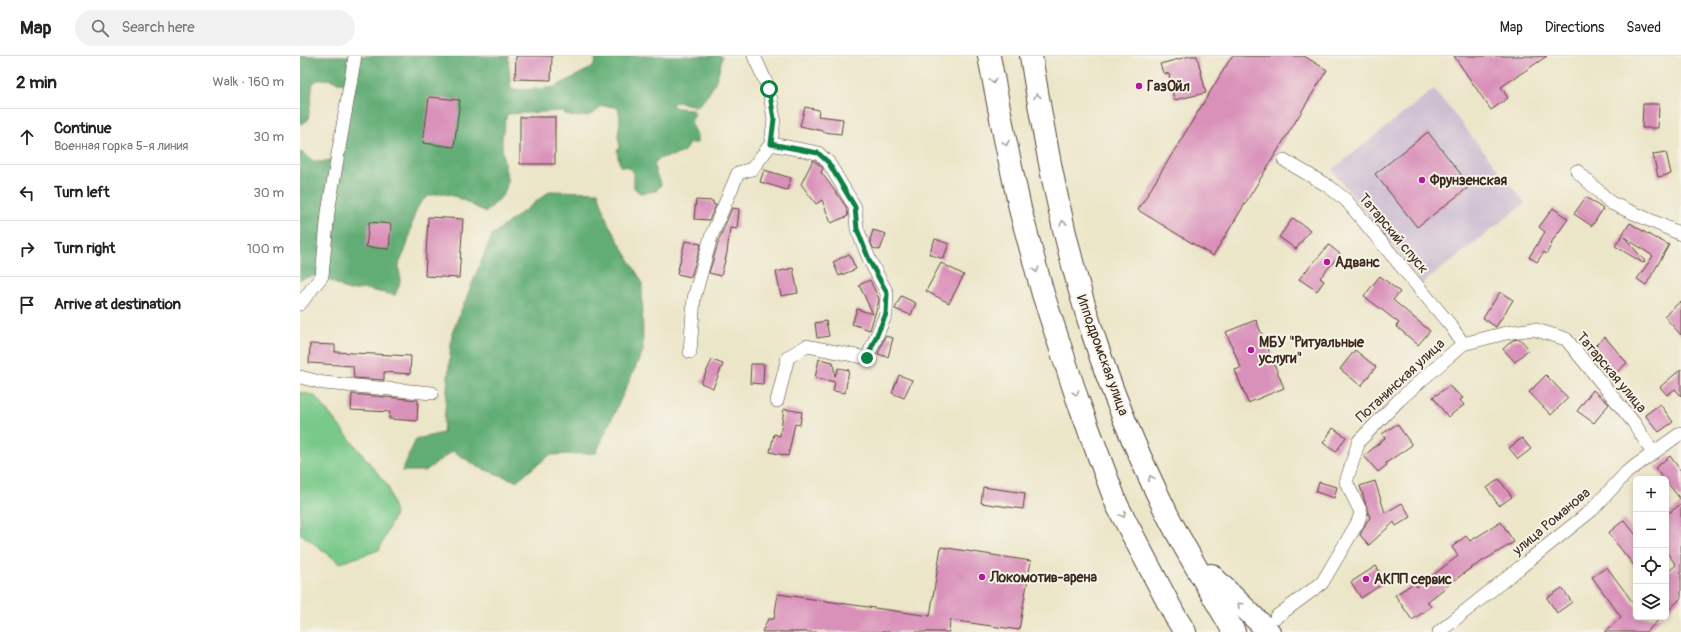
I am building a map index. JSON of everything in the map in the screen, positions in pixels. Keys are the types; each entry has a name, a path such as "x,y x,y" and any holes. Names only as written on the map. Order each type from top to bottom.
{"highway":[{"path":"989,56 1021,213 1042,294 1117,505 1180,627"},
{"name":"Ипподромская улица","path":"1031,56 1048,158 1075,274 1092,331 1128,427 1167,514 1234,632"},
{"path":"1185,547 1224,590 1273,625"}],"street":[{"path":"300,304 322,276 328,212 355,56"},
{"path":"690,352 694,298 711,237 738,174 752,169 771,144 774,119 769,89 754,56"},
{"path":"771,144 818,153 828,162 855,207 857,229 870,262 887,293 886,314 867,358 807,346 788,357 777,401"},
{"name":"Татарский спуск","path":"1284,160 1328,186 1346,200 1451,326 1463,344"},
{"path":"1577,171 1612,203 1681,234"},
{"name":"Татарская улица","path":"1463,344 1506,333 1533,329 1566,339 1634,423 1653,452"},
{"name":"Потанинская улица","path":"1273,625 1322,583 1358,522 1361,512 1346,482 1359,441 1400,399 1463,344"},
{"path":"300,377 324,383 432,393"},
{"name":"улица Романова","path":"1439,632 1592,510 1627,472 1681,432"}],"shaded area":[{"path":"1434,89 1525,203 1422,284 1332,170"}],"green space":[{"path":"300,56 508,56 511,90 555,87 593,67 596,60 593,56 722,56 714,84 701,102 696,106 679,102 671,103 676,108 692,109 695,114 691,122 697,135 697,143 689,143 685,150 681,153 664,157 656,161 655,170 661,185 656,191 640,193 634,188 634,173 628,167 620,166 617,151 620,145 618,135 620,118 617,107 602,106 588,116 579,117 567,115 562,111 507,114 502,141 503,157 507,175 506,188 503,194 486,212 460,199 444,194 434,194 420,203 416,210 407,245 399,265 400,282 395,295 364,289 349,291 322,276 308,277 300,280 300,152 315,162 341,157 353,88 328,79 318,80 313,83 308,120 300,124"},
{"path":"550,191 598,192 608,223 642,282 643,351 596,453 550,455 516,481 478,467 453,451 425,471 402,471 416,439 443,433 452,333 492,235"},
{"path":"300,392 315,396 388,486 395,514 379,550 340,563 300,533"}],"building":[{"path":"516,56 552,56 551,80 515,79"},
{"path":"1190,56 1197,56 1206,93 1174,100 1169,74 1163,73 1160,64"},
{"path":"1232,56 1304,56 1327,70 1213,256 1138,210"},
{"path":"1454,56 1547,56 1501,87 1508,98 1491,110"},
{"path":"429,97 460,100 454,147 423,143"},
{"path":"1643,104 1659,104 1658,128 1642,128"},
{"path":"805,107 819,110 818,116 843,119 841,134 823,132 800,126"},
{"path":"520,117 555,117 555,164 520,164"},
{"name":"Фрунзенская","path":"1428,132 1470,186 1417,227 1375,174"},
{"path":"1666,152 1671,174 1658,177 1653,154"},
{"path":"813,160 822,167 823,169 821,172 846,207 848,216 831,223 822,200 816,204 801,184"},
{"path":"764,170 791,178 787,190 760,182"},
{"path":"1586,197 1603,209 1592,226 1574,214"},
{"path":"696,200 713,201 713,204 716,205 709,220 694,219"},
{"path":"732,208 739,209 737,229 730,228 727,253 721,276 709,273 719,240"},
{"path":"1553,208 1568,219 1551,243 1552,244 1546,254 1544,252 1537,262 1529,257 1545,232 1539,227"},
{"path":"428,217 463,219 459,278 425,276"},
{"path":"1293,218 1310,230 1296,249 1279,237"},
{"path":"369,222 391,224 389,249 366,247"},
{"path":"1630,223 1669,245 1646,285 1637,279 1653,256 1624,237 1645,261 1643,263 1615,246"},
{"path":"873,230 886,234 880,250 873,248 870,240"},
{"path":"935,239 949,244 943,259 929,254"},
{"path":"685,241 701,244 691,277 677,274"},
{"path":"1329,245 1340,254 1320,278 1324,281 1317,291 1299,279"},
{"path":"849,254 856,269 839,276 833,262"},
{"path":"941,263 964,275 949,303 926,291"},
{"path":"793,268 798,293 781,296 776,272"},
{"path":"1380,276 1400,292 1393,300 1430,331 1418,345 1396,326 1399,323 1364,296"},
{"path":"870,280 879,299 870,330 852,324 857,309 873,314 859,285"},
{"path":"1500,292 1513,300 1496,327 1483,318"},
{"path":"901,296 916,303 911,315 895,309"},
{"path":"1681,301 1681,335 1664,316"},
{"name":"МБУ \"Ритуальные услуги\"","path":"1256,320 1284,388 1248,403 1235,370 1241,368 1226,332"},
{"path":"826,321 829,336 817,338 815,323"},
{"path":"885,336 893,338 888,357 878,354"},
{"path":"1605,337 1627,363 1611,377 1588,352"},
{"path":"1520,339 1529,349 1515,362 1503,349 1513,340"},
{"path":"310,344 335,345 335,352 411,356 410,374 384,372 384,380 354,378 353,366 309,363"},
{"path":"1355,350 1376,367 1361,386 1340,369"},
{"path":"819,359 833,362 835,376 838,368 849,370 845,393 833,391 835,382 815,378"},
{"path":"712,360 723,364 713,388 701,383"},
{"path":"751,364 764,364 763,384 750,383"},
{"path":"1681,369 1681,396 1675,389 1667,395 1660,387"},
{"path":"899,375 912,380 904,398 892,393"},
{"path":"1546,375 1568,398 1551,415 1529,392"},
{"path":"1449,386 1463,398 1460,400 1464,405 1448,417 1433,397"},
{"path":"1593,390 1609,404 1594,423 1577,411"},
{"path":"352,394 418,400 417,421 389,419 390,412 351,410"},
{"path":"1660,404 1673,422 1659,432 1645,415"},
{"path":"784,409 802,412 800,425 795,424 788,456 770,452 774,434 780,436"},
{"path":"1397,424 1412,445 1386,463 1387,465 1378,472 1364,456 1385,438 1382,434"},
{"path":"1333,428 1346,437 1336,452 1323,443"},
{"path":"1522,438 1531,449 1518,459 1509,448"},
{"path":"1670,456 1681,471 1681,500 1669,485 1669,476 1662,476 1655,468"},
{"path":"1499,479 1512,497 1499,506 1487,488"},
{"path":"1375,481 1385,513 1402,503 1411,517 1396,526 1394,522 1369,545 1360,535 1370,518 1360,486"},
{"path":"1319,482 1337,487 1334,498 1316,492"},
{"path":"983,487 1025,493 1023,509 981,503"},
{"path":"1681,504 1681,598 1669,610 1669,571 1676,565 1669,555 1669,513"},
{"path":"1624,520 1633,531 1633,564 1608,533"},
{"path":"1501,522 1514,542 1468,570 1427,602 1431,607 1412,620 1395,595 1414,583 1417,587 1458,556 1452,547 1466,536 1470,541"},
{"name":"Локомотив-арена","path":"941,547 1031,561 1019,630 950,620 949,632 762,632 768,619 774,619 778,594 930,616"},
{"path":"1376,566 1386,582 1361,598 1351,582"},
{"path":"1607,567 1633,603 1633,620 1659,620 1646,632 1605,632 1621,617 1592,577"},
{"path":"1562,588 1572,602 1557,613 1547,598"}],"place":[{"name":"ГазОйл","path":"1139,86"},
{"name":"Фрунзенская","path":"1422,180"},
{"name":"Адванс","path":"1327,262"},
{"name":"МБУ \"Ритуальные услуги\"","path":"1251,350"},
{"name":"Локомотив-арена","path":"982,577"},
{"name":"АКПП сервис","path":"1366,579"}],"route":[{"path":"769,89 774,119 771,144 818,153 828,162 855,207 857,229 870,262 887,293 886,314 867,358"}]}
